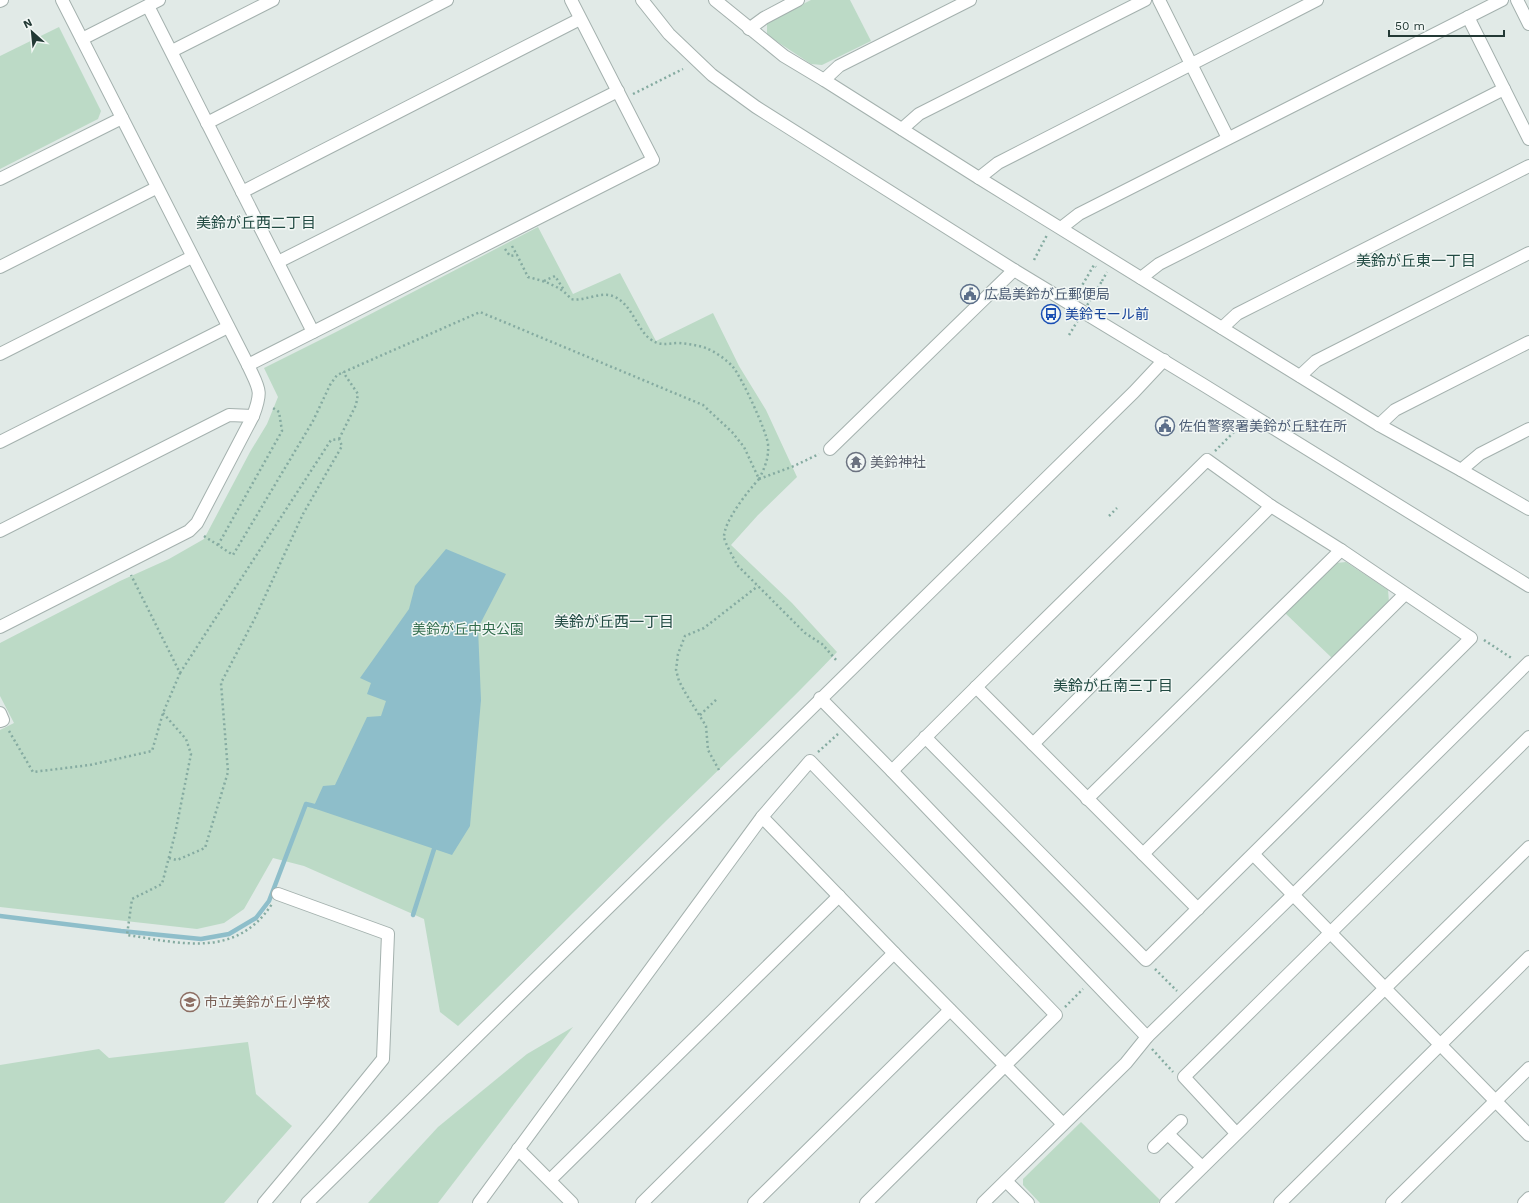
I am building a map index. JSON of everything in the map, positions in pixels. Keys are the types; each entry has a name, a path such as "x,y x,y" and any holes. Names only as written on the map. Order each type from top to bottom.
{"street":[{"path":"0,627 189,531 197,523 259,402 259,388 248,365 156,188 62,0"},
{"path":"82,39 159,0"},
{"path":"172,51 273,0"},
{"path":"207,123 447,0"},
{"path":"248,365 653,160 571,0"},
{"path":"642,0 670,34 712,75 750,103 1014,270 1164,360 1529,586"},
{"path":"715,0 784,56 979,178 1055,229 1141,278 1379,425 1462,470 1529,509"},
{"path":"749,29 764,18 798,0"},
{"path":"824,80 839,66 970,0"},
{"path":"902,129 919,114 1145,0"},
{"path":"1158,0 1228,138"},
{"path":"979,178 998,163 1317,0"},
{"path":"1055,229 1079,214 1502,0"},
{"path":"1517,0 1529,24"},
{"path":"148,6 313,332"},
{"path":"1468,17 1529,139"},
{"path":"242,192 580,19"},
{"path":"1141,278 1159,264 1504,89"},
{"path":"278,262 620,96"},
{"path":"0,179 122,118"},
{"path":"1222,328 1237,314 1529,166"},
{"path":"0,267 156,188"},
{"path":"1300,376 1316,361 1529,253"},
{"path":"0,354 192,257"},
{"path":"830,449 1014,270"},
{"path":"0,442 228,327"},
{"path":"1379,425 1395,410 1529,342"},
{"path":"307,1203 1164,360"},
{"path":"0,531 229,415 253,416"},
{"path":"1462,470 1480,454 1529,429"},
{"path":"892,771 925,737 1207,460 1271,506 1341,550 1471,638 1254,855 1146,960 925,737"},
{"path":"1033,744 1271,506"},
{"path":"1087,799 1341,550"},
{"path":"1143,854 1405,594"},
{"path":"983,1203 1126,1062 1147,1037 1529,662"},
{"path":"976,687 1198,909"},
{"path":"820,698 1147,1037"},
{"path":"1236,1133 1184,1077 1529,737"},
{"path":"479,1203 762,816 810,761 1056,1015 866,1203"},
{"path":"762,816 894,953 1063,1124"},
{"path":"1166,1203 1236,1133 1385,990 1529,847"},
{"path":"1254,855 1294,894 1385,990 1529,1135"},
{"path":"264,1203 332,1123 383,1059 388,934 278,894"},
{"path":"550,1180 839,896"},
{"path":"642,1203 894,953"},
{"path":"1280,1203 1529,957"},
{"path":"754,1203 950,1010"},
{"path":"1392,1203 1529,1068"},
{"path":"1154,1147 1181,1121"},
{"path":"1168,1134 1202,1167"},
{"path":"518,1149 572,1203"},
{"path":"1006,1181 1028,1203"},
{"path":"1524,1203 1529,1198"}],"path":[{"path":"620,96 684,69"},
{"path":"1034,260 1055,229"},
{"path":"500,237 510,256 517,255 528,277 544,281 565,292"},
{"path":"1080,289 1092,269"},
{"path":"544,281 555,276 565,292 571,299 575,300 605,295 614,296 620,300 635,317 649,338 660,344 678,343 707,348 732,367 740,378 768,444 767,463 759,479 743,498 726,529 724,538 737,566 805,633 822,644 837,662"},
{"path":"1069,334 1102,280"},
{"path":"204,536 233,555 313,421 330,385 338,375 480,312 703,405 732,432 744,447 759,479"},
{"path":"169,858 177,860 205,848 228,772 221,683 255,618 303,514 342,446 339,439 356,405 358,394 343,372"},
{"path":"218,545 282,431 279,412 272,408"},
{"path":"1207,460 1241,425"},
{"path":"1,718 34,772 90,765 152,751 163,713 180,673 331,440 339,439"},
{"path":"759,479 794,466 830,449"},
{"path":"1109,516 1117,508"},
{"path":"130,574 180,673"},
{"path":"720,770 708,750 706,726 682,688 676,670 678,654 686,636 704,628 758,586"},
{"path":"1471,638 1483,639 1515,660"},
{"path":"700,715 718,698"},
{"path":"163,713 186,739 191,754 162,884 132,899 127,935 188,944 219,942 245,932 258,922 278,894"},
{"path":"810,761 839,732"},
{"path":"1146,960 1177,992"},
{"path":"1056,1015 1085,988"},
{"path":"1152,1049 1176,1075 1184,1077"}],"green space":[{"path":"811,0 850,0 871,41 822,65 811,64 767,35 767,22"},
{"path":"59,27 101,111 98,119 0,169 0,56"},
{"name":"美鈴が丘中央公園","path":"538,227 573,294 620,273 656,341 713,313 739,366 766,410 797,477 758,515 731,545 792,603 837,652 774,716 458,1026 440,1012 424,919 304,866 273,858 244,909 224,923 197,929 0,907 0,730 14,723 0,696 0,643 120,581 169,559 204,539 250,452 267,424 278,397 264,368"},
{"path":"1346,562 1388,590 1389,602 1332,658 1285,613 1336,563"},
{"path":"573,1027 438,1203 368,1203 438,1127 527,1054"},
{"path":"248,1042 256,1094 292,1126 224,1203 0,1203 0,1065 99,1049 109,1058"},
{"path":"1081,1122 1160,1200 1158,1203 1040,1203 1023,1185 1023,1179"}],"water":[{"path":"446,549 506,574 478,628 481,700 470,826 452,855 313,808 323,786 335,785 367,717 381,716 386,701 367,694 371,683 360,678 409,609 415,586"}],"waterway":[{"path":"0,916 201,939 229,934 256,918 269,901 306,804 318,807"},
{"path":"413,915 436,843"}],"place":[{"name":"広島美鈴が丘郵便局","path":"970,294"},
{"name":"美鈴モール前","path":"1051,314"},
{"name":"佐伯警察署美鈴が丘駐在所","path":"1165,426"},
{"name":"美鈴神社","path":"856,462"},
{"name":"市立美鈴が丘小学校","path":"190,1002"}],"district":[{"name":"美鈴が丘西二丁目","path":"256,223"},
{"name":"美鈴が丘東一丁目","path":"1416,261"},
{"name":"美鈴が丘西一丁目","path":"614,622"},
{"name":"美鈴が丘南三丁目","path":"1113,686"}]}
